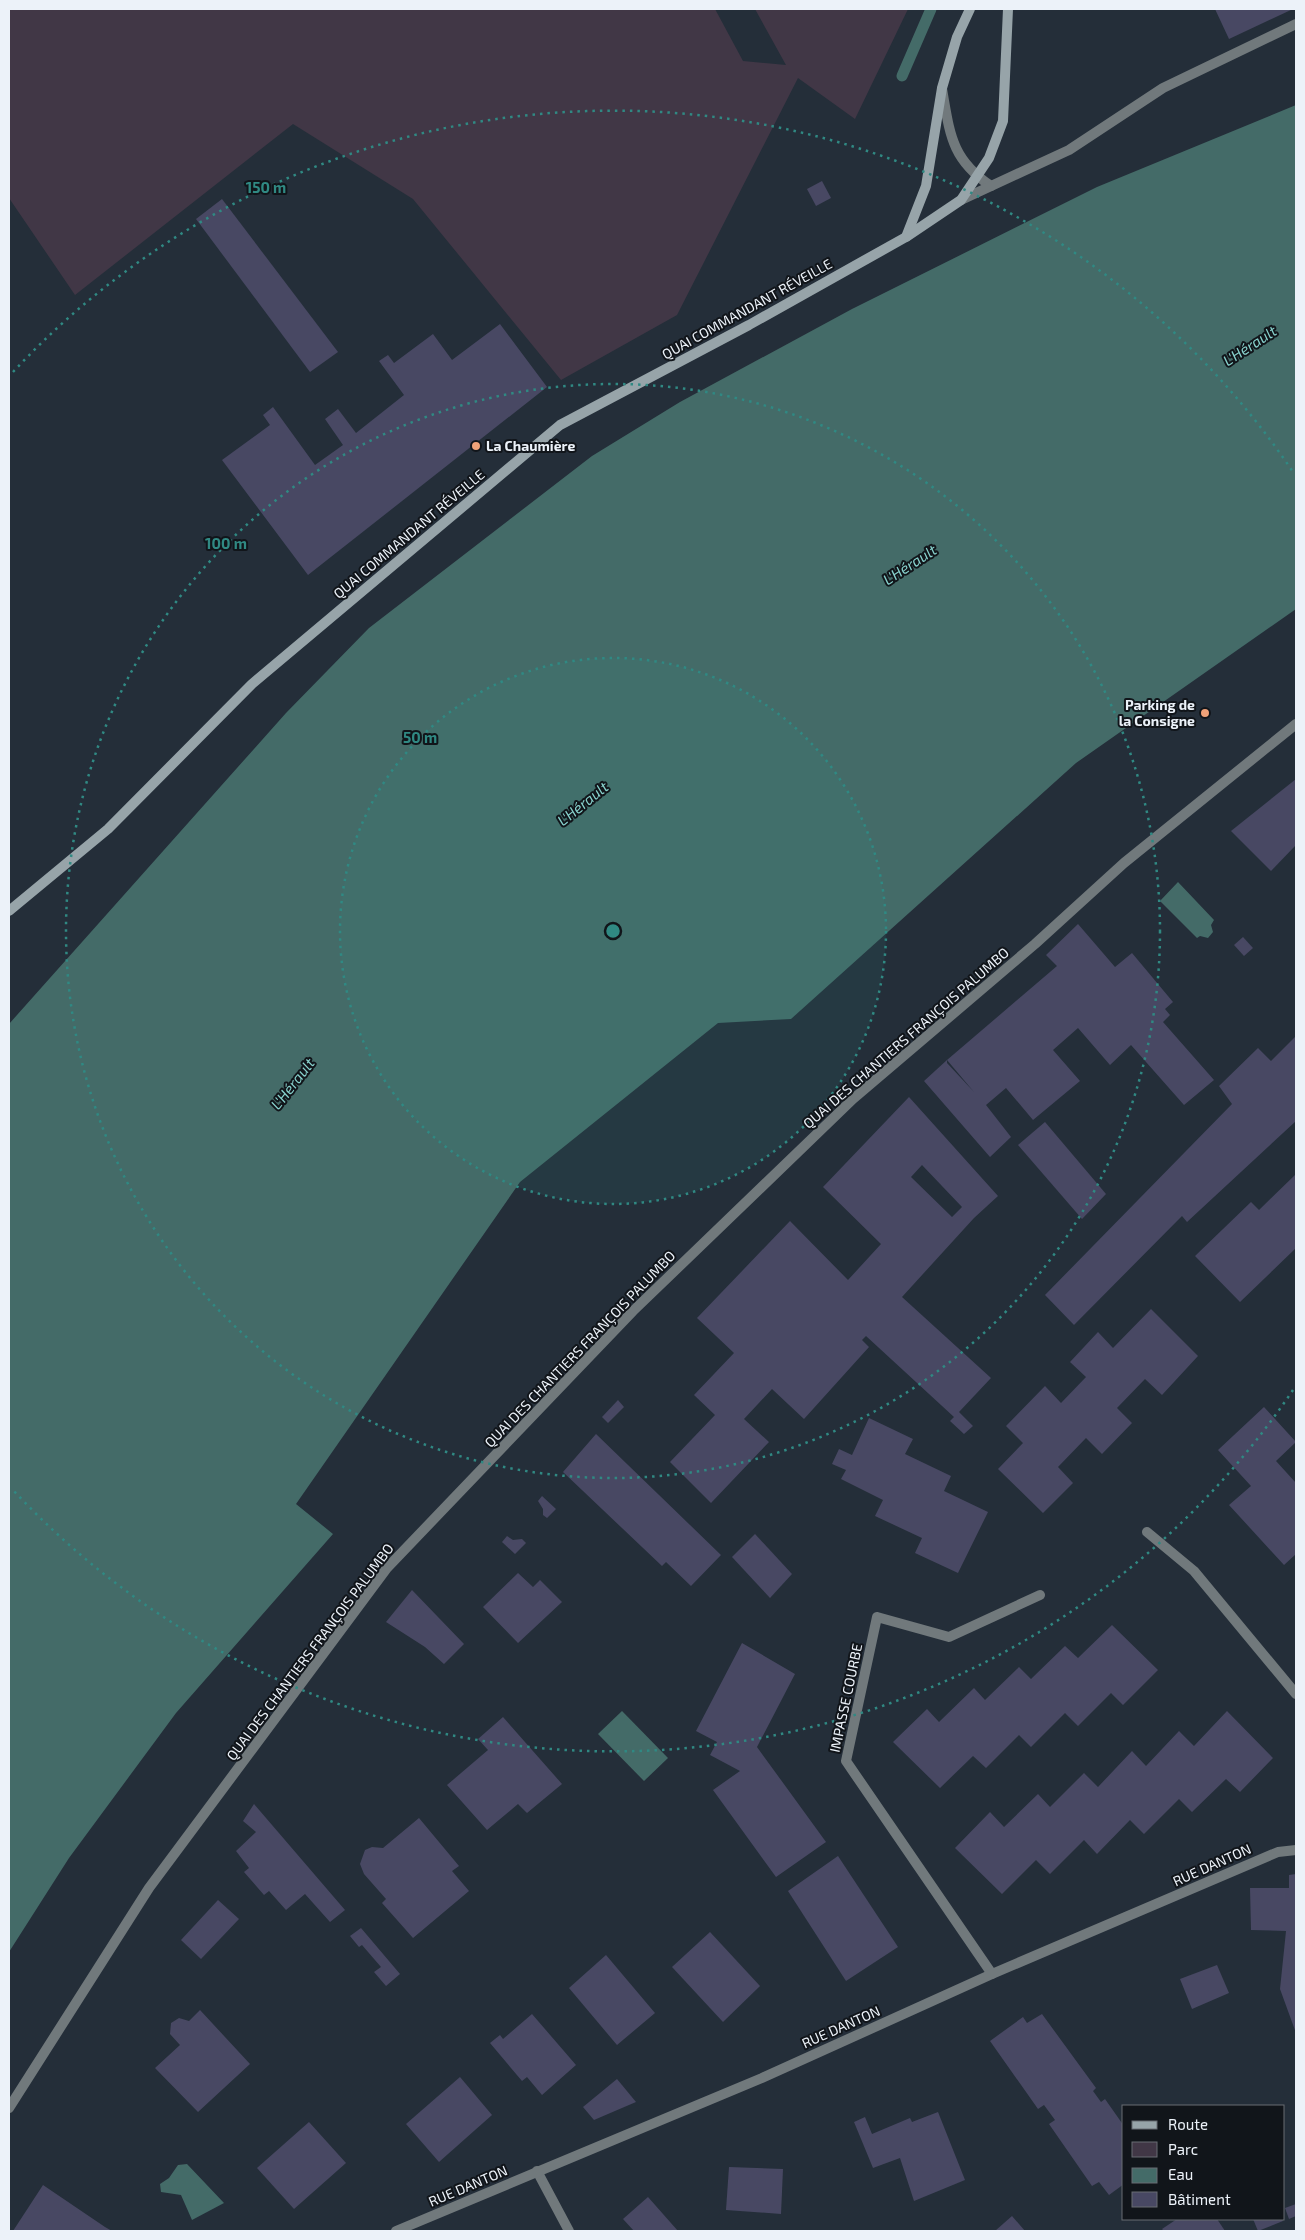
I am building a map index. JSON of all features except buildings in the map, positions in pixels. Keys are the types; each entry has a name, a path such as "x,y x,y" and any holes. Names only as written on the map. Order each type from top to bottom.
{"main road":[{"path":"906,237 926,186 942,88 957,37 970,9"},
{"path":"961,200 989,158 1003,121 1008,9"},
{"name":"QUAI COMMANDANT RÉVEILLE","path":"9,911 108,829 252,684 560,425 749,326 906,237 961,200"}],"street":[{"path":"961,200 1069,150 1163,88 1296,24"},
{"path":"942,88 951,138 967,167 977,177 991,186"},
{"name":"QUAI DES CHANTIERS FRANÇOIS PALUMBO","path":"9,2108 149,1888 387,1568 633,1311 852,1099 1035,944 1132,857 1296,726"},
{"path":"1147,1532 1194,1571 1296,1694"},
{"name":"IMPASSE COURBE","path":"992,1974 846,1761 877,1617 950,1637 1040,1595"},
{"name":"RUE DANTON","path":"396,2231 762,2078 992,1974 1278,1852 1296,1850"},
{"path":"538,2171 569,2231"}],"green space":[{"path":"9,9 715,9 743,61 786,65 755,9 908,9 855,119 798,78 677,315 561,380 413,199 293,124 75,295 9,198"}],"water":[{"name":"L'Hérault","path":"1296,105 1296,609 1076,763 791,1019 718,1023 520,1182 296,1504 333,1534 176,1713 69,1858 9,1952 9,1024 286,713 369,628 592,456 680,402 852,309 1097,187"},
{"path":"1178,882 1214,920 1211,925 1213,932 1208,938 1200,936 1197,938 1160,901"},
{"path":"622,1711 668,1758 644,1781 598,1734"},
{"path":"187,2164 224,2203 192,2220 181,2195 161,2192 160,2184 169,2178 178,2165"}],"waterway":[{"path":"902,76 931,9"}],"place":[{"name":"La Chaumière","path":"476,446"},
{"name":"Parking de la Consigne","path":"1205,713"}]}
